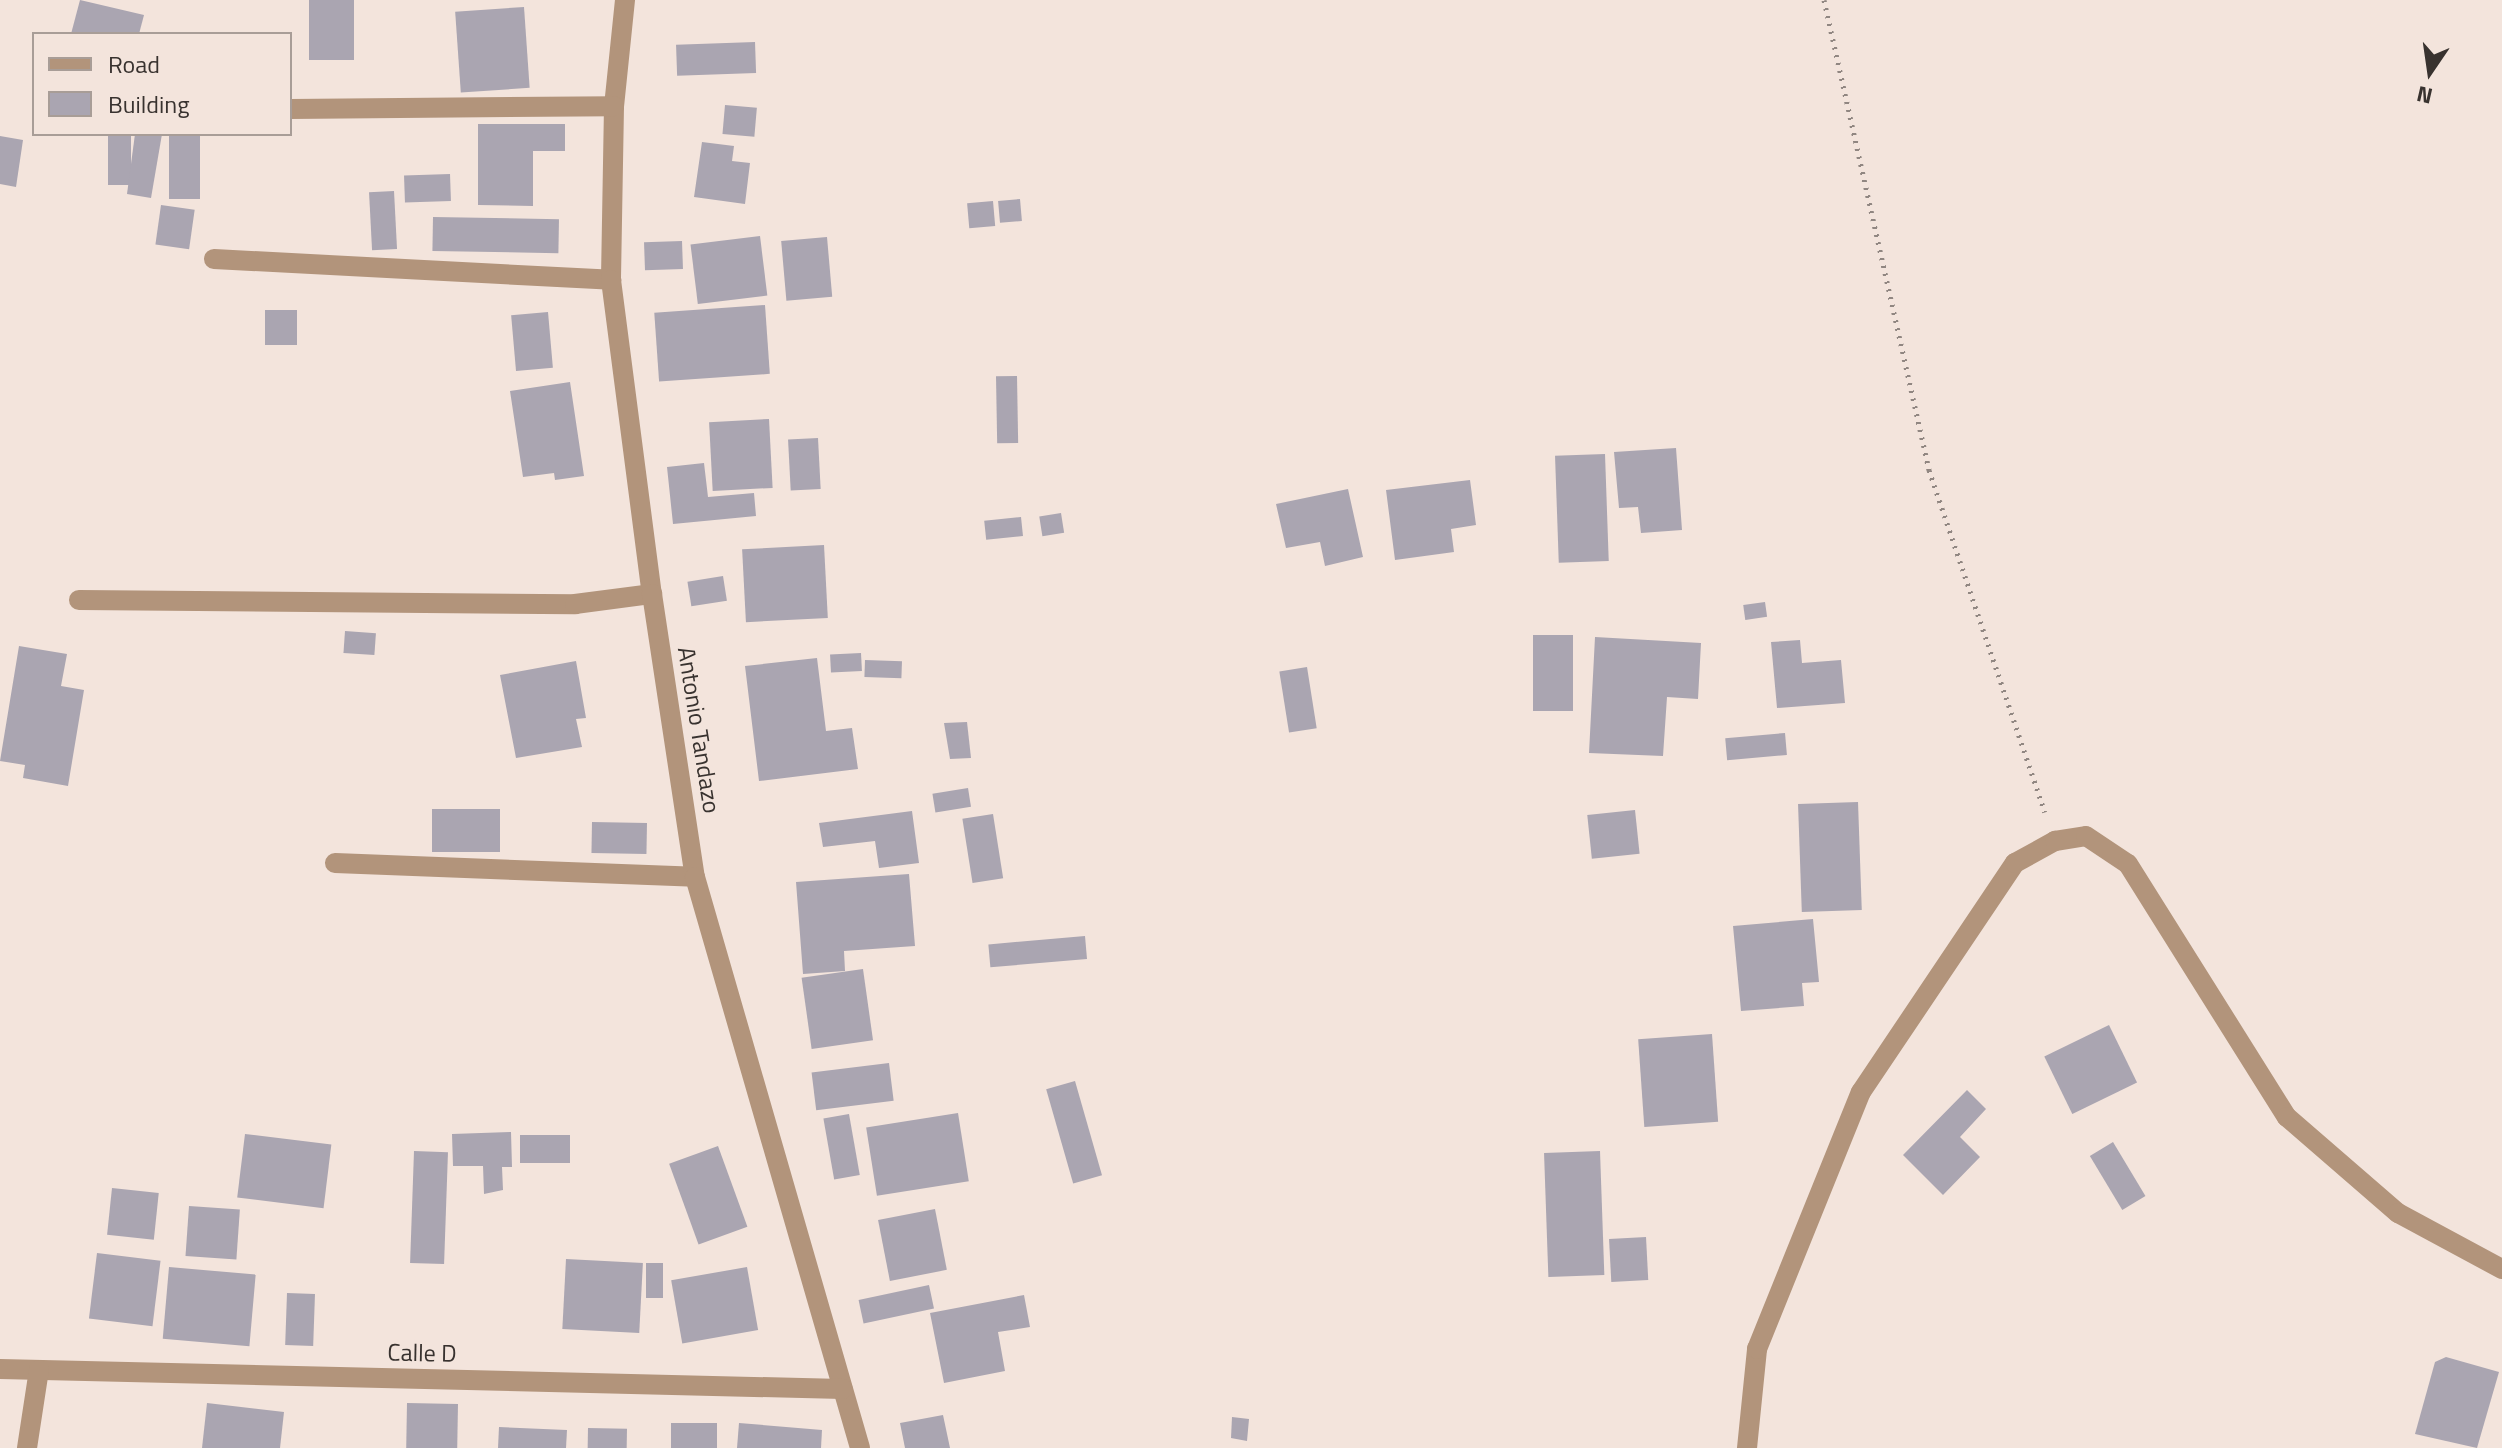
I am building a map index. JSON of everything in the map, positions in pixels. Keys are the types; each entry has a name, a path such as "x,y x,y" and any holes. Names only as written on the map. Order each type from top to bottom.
{"street":[{"name":"Antonio Tandazo","path":"625,0 614,106 611,280 652,594 695,877 860,1448"},
{"path":"292,109 614,106"},
{"path":"214,259 611,280"},
{"path":"79,600 575,604 652,594"},
{"path":"1747,1448 1757,1349 1861,1092 2015,863 2055,841 2086,836 2128,864 2287,1117 2398,1213 2502,1269"},
{"path":"335,863 695,877"},
{"name":"Calle D","path":"0,1369 843,1389"},
{"path":"27,1448 39,1370"}],"path":[{"path":"1824,0 1929,470 2055,841"}],"building":[{"path":"80,0 144,15 140,32 72,32"},
{"path":"309,0 354,0 354,60 309,60"},
{"path":"524,7 530,88 461,93 455,12"},
{"path":"755,42 756,73 677,76 676,45"},
{"path":"725,105 757,108 754,137 722,134"},
{"path":"478,124 565,124 565,151 533,151 533,206 478,205"},
{"path":"0,136 23,140 16,187 0,184"},
{"path":"108,136 131,136 131,185 108,185"},
{"path":"135,136 162,136 151,198 127,194"},
{"path":"169,136 200,136 200,199 169,199"},
{"path":"702,142 734,146 732,161 750,163 745,204 694,197"},
{"path":"450,174 451,201 405,203 404,176"},
{"path":"394,191 397,249 372,250 369,192"},
{"path":"1020,199 1022,221 1000,223 998,201"},
{"path":"993,201 995,226 969,228 967,203"},
{"path":"161,205 195,210 189,249 155,245"},
{"path":"433,217 559,219 558,253 432,251"},
{"path":"760,236 767,296 698,304 691,245"},
{"path":"827,237 832,297 786,301 781,241"},
{"path":"682,241 683,269 645,270 644,242"},
{"path":"765,305 770,374 659,382 654,313"},
{"path":"265,310 297,310 297,345 265,345"},
{"path":"548,312 553,368 516,371 511,315"},
{"path":"996,376 1017,376 1018,443 997,443"},
{"path":"570,382 584,476 555,480 554,473 523,477 510,391"},
{"path":"769,419 773,488 713,491 709,422"},
{"path":"818,438 821,489 791,491 788,440"},
{"path":"1676,448 1682,530 1641,533 1638,507 1619,508 1614,452"},
{"path":"1605,454 1609,561 1559,563 1555,456"},
{"path":"704,463 708,497 754,493 756,516 673,524 667,467"},
{"path":"1470,480 1476,525 1451,529 1454,552 1395,560 1386,490"},
{"path":"1348,489 1363,557 1325,566 1320,542 1286,548 1276,504"},
{"path":"1061,513 1064,533 1042,536 1039,516"},
{"path":"1021,517 1023,536 986,540 984,521"},
{"path":"824,545 828,618 746,622 742,549"},
{"path":"723,576 727,601 691,606 687,582"},
{"path":"1765,602 1767,617 1745,620 1743,605"},
{"path":"345,631 376,633 374,655 343,653"},
{"path":"1533,635 1573,635 1573,711 1533,711"},
{"path":"1595,637 1701,643 1698,699 1667,697 1663,756 1589,753"},
{"path":"1800,640 1802,663 1841,660 1845,703 1777,708 1771,642"},
{"path":"19,646 67,654 61,686 84,690 68,786 23,778 25,765 0,761"},
{"path":"861,653 862,671 831,673 830,655"},
{"path":"817,658 826,731 852,728 858,769 759,781 745,666"},
{"path":"865,660 902,661 901,678 864,677"},
{"path":"576,661 586,718 576,719 582,747 516,758 500,675"},
{"path":"1307,667 1317,728 1289,733 1279,671"},
{"path":"967,722 971,758 950,759 944,723"},
{"path":"1785,733 1787,755 1727,760 1725,738"},
{"path":"968,788 971,807 935,812 932,794"},
{"path":"1858,802 1862,910 1802,912 1798,804"},
{"path":"432,809 500,809 500,852 432,852"},
{"path":"1635,810 1640,854 1592,859 1587,815"},
{"path":"912,811 919,863 879,868 875,841 823,847 819,823"},
{"path":"993,814 1003,878 973,883 962,819"},
{"path":"592,822 647,823 646,854 591,853"},
{"path":"909,874 915,946 844,951 845,971 803,974 796,882"},
{"path":"1813,919 1819,982 1802,983 1804,1006 1741,1011 1733,926"},
{"path":"1085,936 1087,959 990,967 988,944"},
{"path":"863,969 873,1040 812,1049 802,978"},
{"path":"2109,1025 2137,1083 2072,1114 2044,1057"},
{"path":"1712,1034 1718,1122 1644,1127 1638,1039"},
{"path":"889,1063 894,1101 816,1110 812,1073"},
{"path":"1075,1081 1102,1175 1073,1183 1046,1089"},
{"path":"1967,1090 1986,1109 1960,1137 1980,1157 1943,1195 1903,1155"},
{"path":"958,1113 969,1181 877,1196 866,1128"},
{"path":"849,1114 860,1175 834,1180 823,1119"},
{"path":"511,1132 512,1167 502,1167 503,1190 484,1194 483,1166 453,1166 452,1134"},
{"path":"245,1134 331,1145 324,1208 237,1198"},
{"path":"520,1135 570,1135 570,1163 520,1163"},
{"path":"2113,1142 2145,1196 2122,1210 2090,1156"},
{"path":"718,1146 747,1227 699,1245 669,1164"},
{"path":"414,1151 448,1152 444,1264 410,1263"},
{"path":"1600,1151 1604,1275 1548,1277 1544,1153"},
{"path":"112,1188 159,1193 154,1240 107,1235"},
{"path":"189,1206 240,1210 236,1259 186,1256"},
{"path":"935,1209 947,1270 890,1281 878,1220"},
{"path":"1646,1237 1648,1280 1611,1282 1609,1239"},
{"path":"97,1253 161,1261 152,1326 89,1319"},
{"path":"566,1259 643,1263 639,1333 562,1329"},
{"path":"646,1263 663,1263 663,1298 646,1298"},
{"path":"169,1267 256,1275 249,1346 163,1339"},
{"path":"747,1267 758,1330 682,1343 671,1280"},
{"path":"929,1285 934,1308 864,1323 859,1300"},
{"path":"287,1293 315,1294 313,1346 285,1345"},
{"path":"1024,1295 1030,1327 998,1332 1005,1371 944,1383 930,1313"},
{"path":"2446,1357 2499,1372 2477,1448 2415,1434 2435,1362"},
{"path":"207,1403 284,1412 280,1448 202,1448"},
{"path":"407,1403 458,1404 457,1448 406,1448"},
{"path":"943,1415 950,1448 905,1448 900,1423"},
{"path":"1232,1417 1249,1419 1247,1441 1231,1438"},
{"path":"671,1423 717,1423 717,1448 671,1448"},
{"path":"739,1423 822,1430 821,1448 737,1448"},
{"path":"499,1427 567,1430 566,1448 498,1448"},
{"path":"588,1428 627,1429 627,1448 588,1448"}]}
